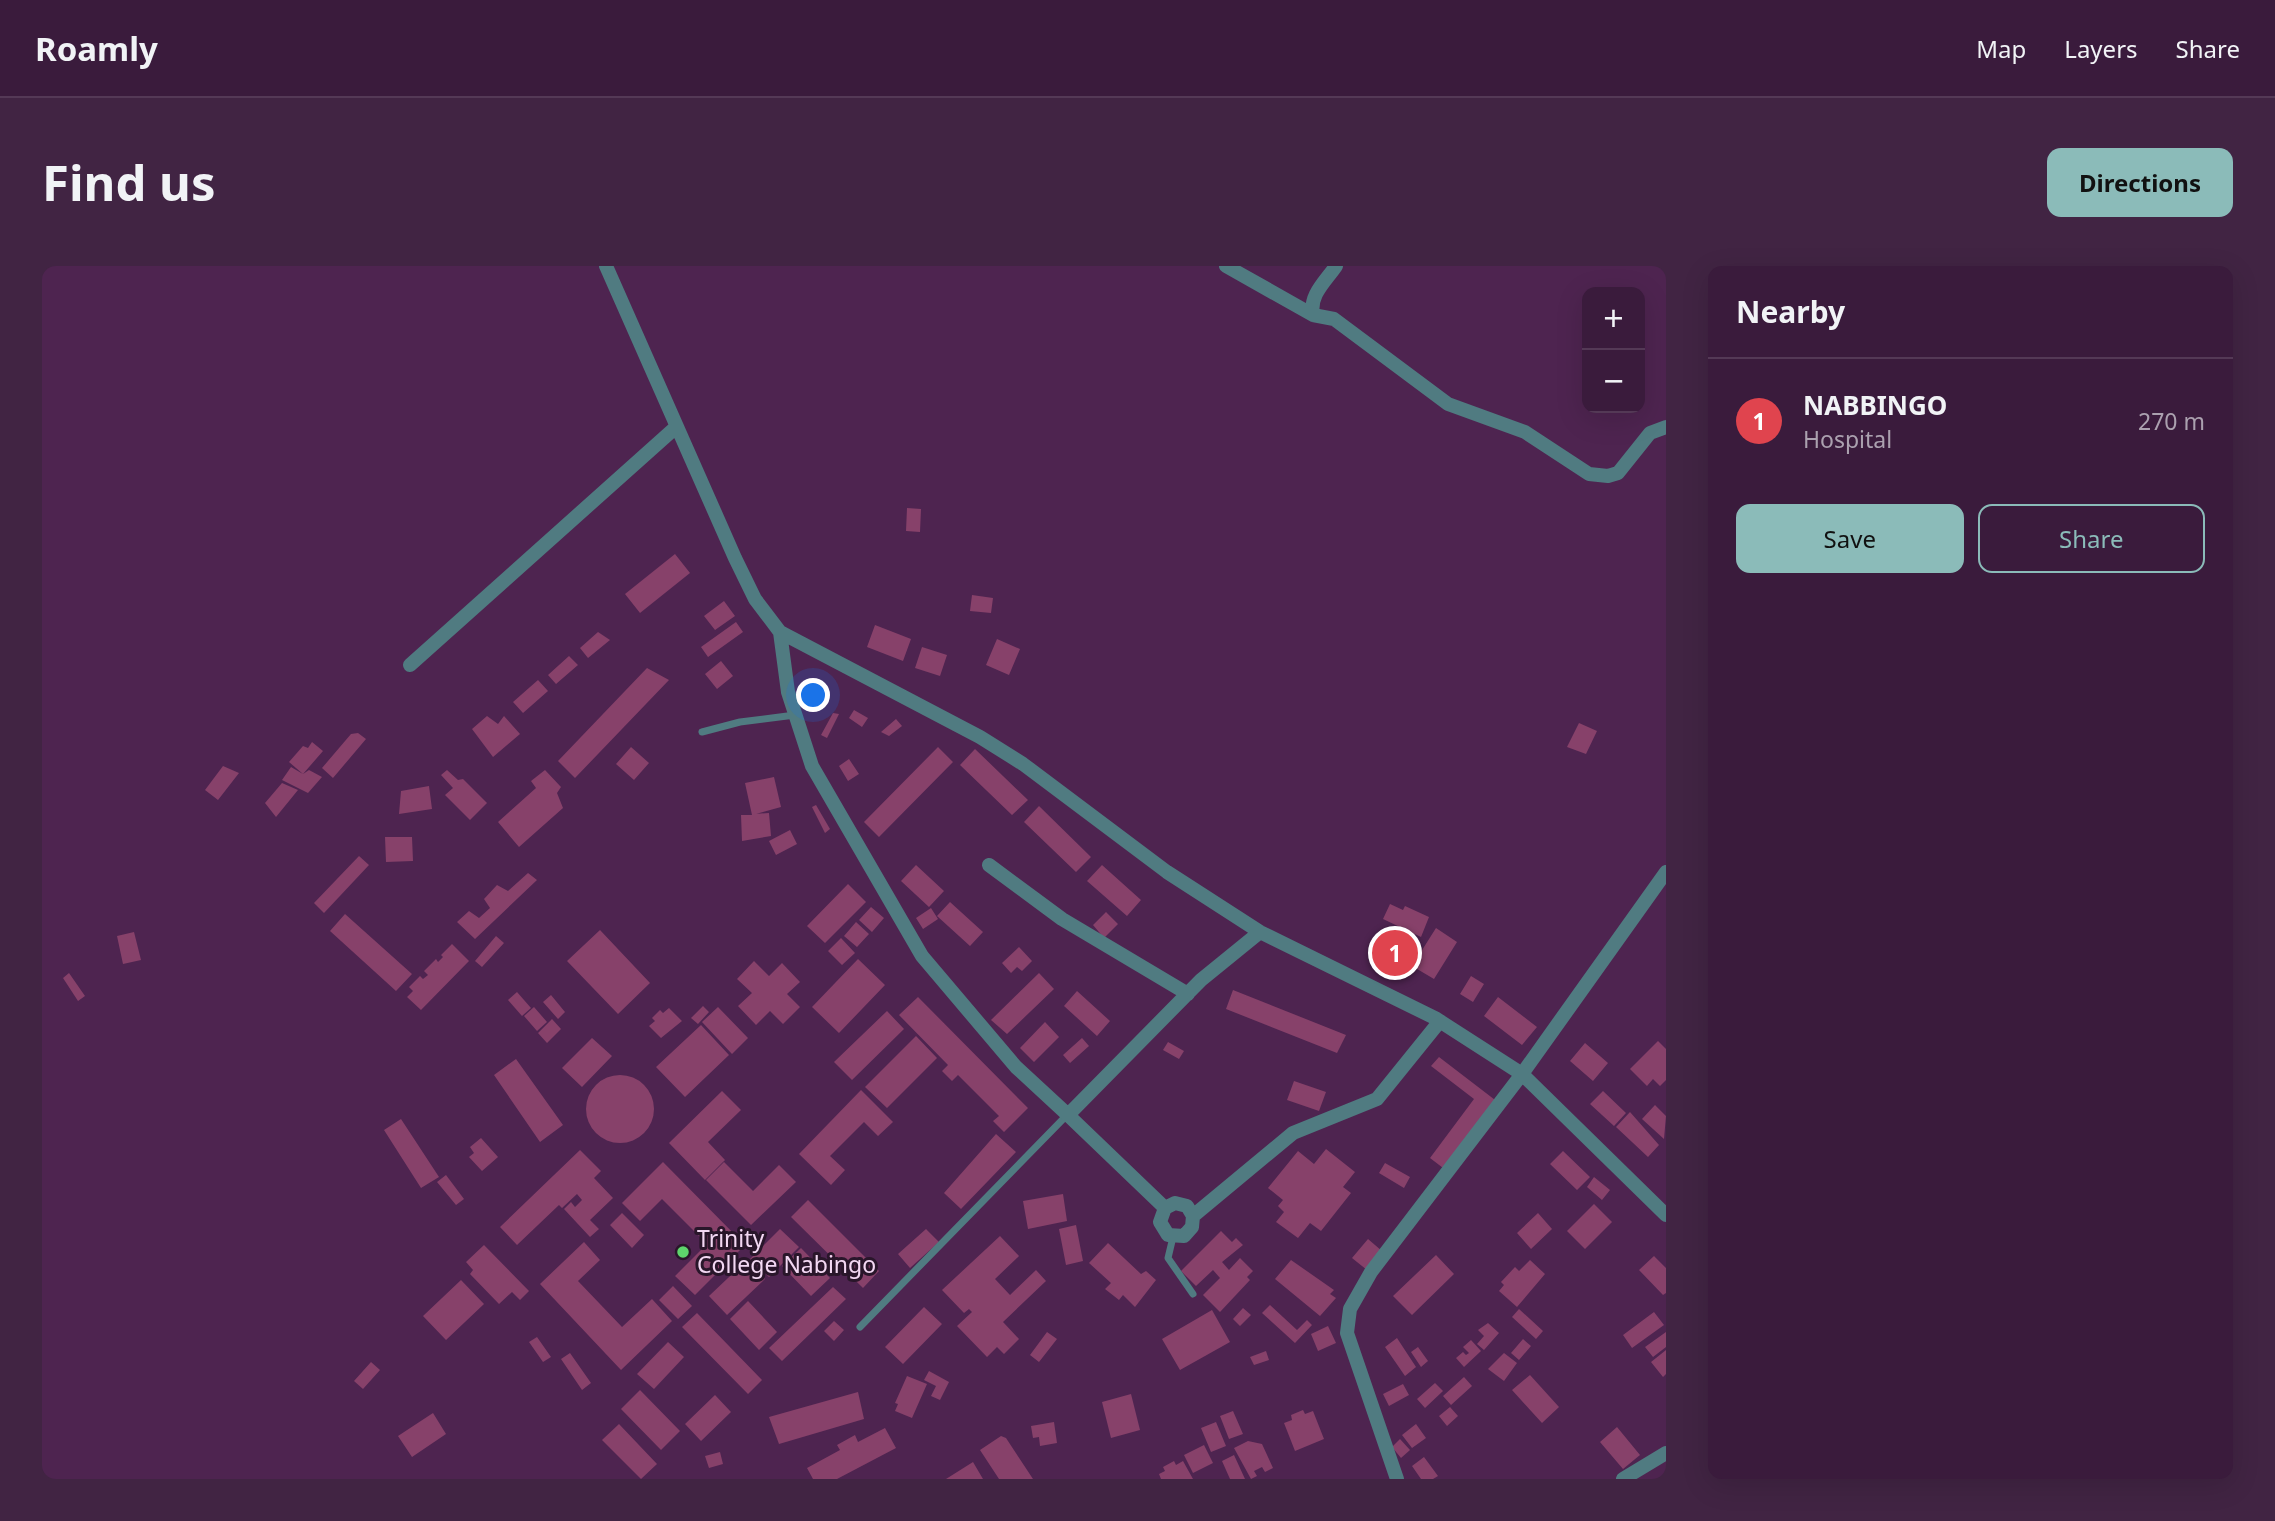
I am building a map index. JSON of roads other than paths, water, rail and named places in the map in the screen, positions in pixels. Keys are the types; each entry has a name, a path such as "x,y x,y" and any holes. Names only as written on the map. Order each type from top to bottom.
{"street":[{"path":"606,266 675,428 755,599 780,632 980,737 1023,764 1167,872 1260,932 1440,1021 1522,1074 1666,1215"},
{"path":"1226,266 1313,315 1334,319 1455,408 1525,432 1589,474 1608,476 1618,473 1650,433 1666,427"},
{"path":"1313,315 1311,305 1336,266"},
{"path":"411,665 675,428"},
{"path":"780,632 788,692 812,766 922,956 1016,1067 1165,1208"},
{"path":"989,865 1062,919 1188,994"},
{"path":"1397,1479 1347,1333 1350,1309 1398,1234 1522,1074 1666,872"},
{"path":"1068,1115 1188,994 1260,932"},
{"path":"1165,1208 1160,1222 1164,1232 1173,1237 1188,1232 1193,1216 1293,1133 1377,1099 1440,1021"},
{"path":"1165,1208 1181,1204 1193,1216"},
{"path":"1623,1479 1666,1453"}],"lane":[{"path":"702,732 740,722 795,715"},
{"path":"860,1327 1068,1115"},
{"path":"1173,1237 1168,1258 1193,1294"}],"place":[{"name":"NABBINGO","path":"1395,953"},
{"name":"Trinity College Nabingo","path":"683,1252"}]}
